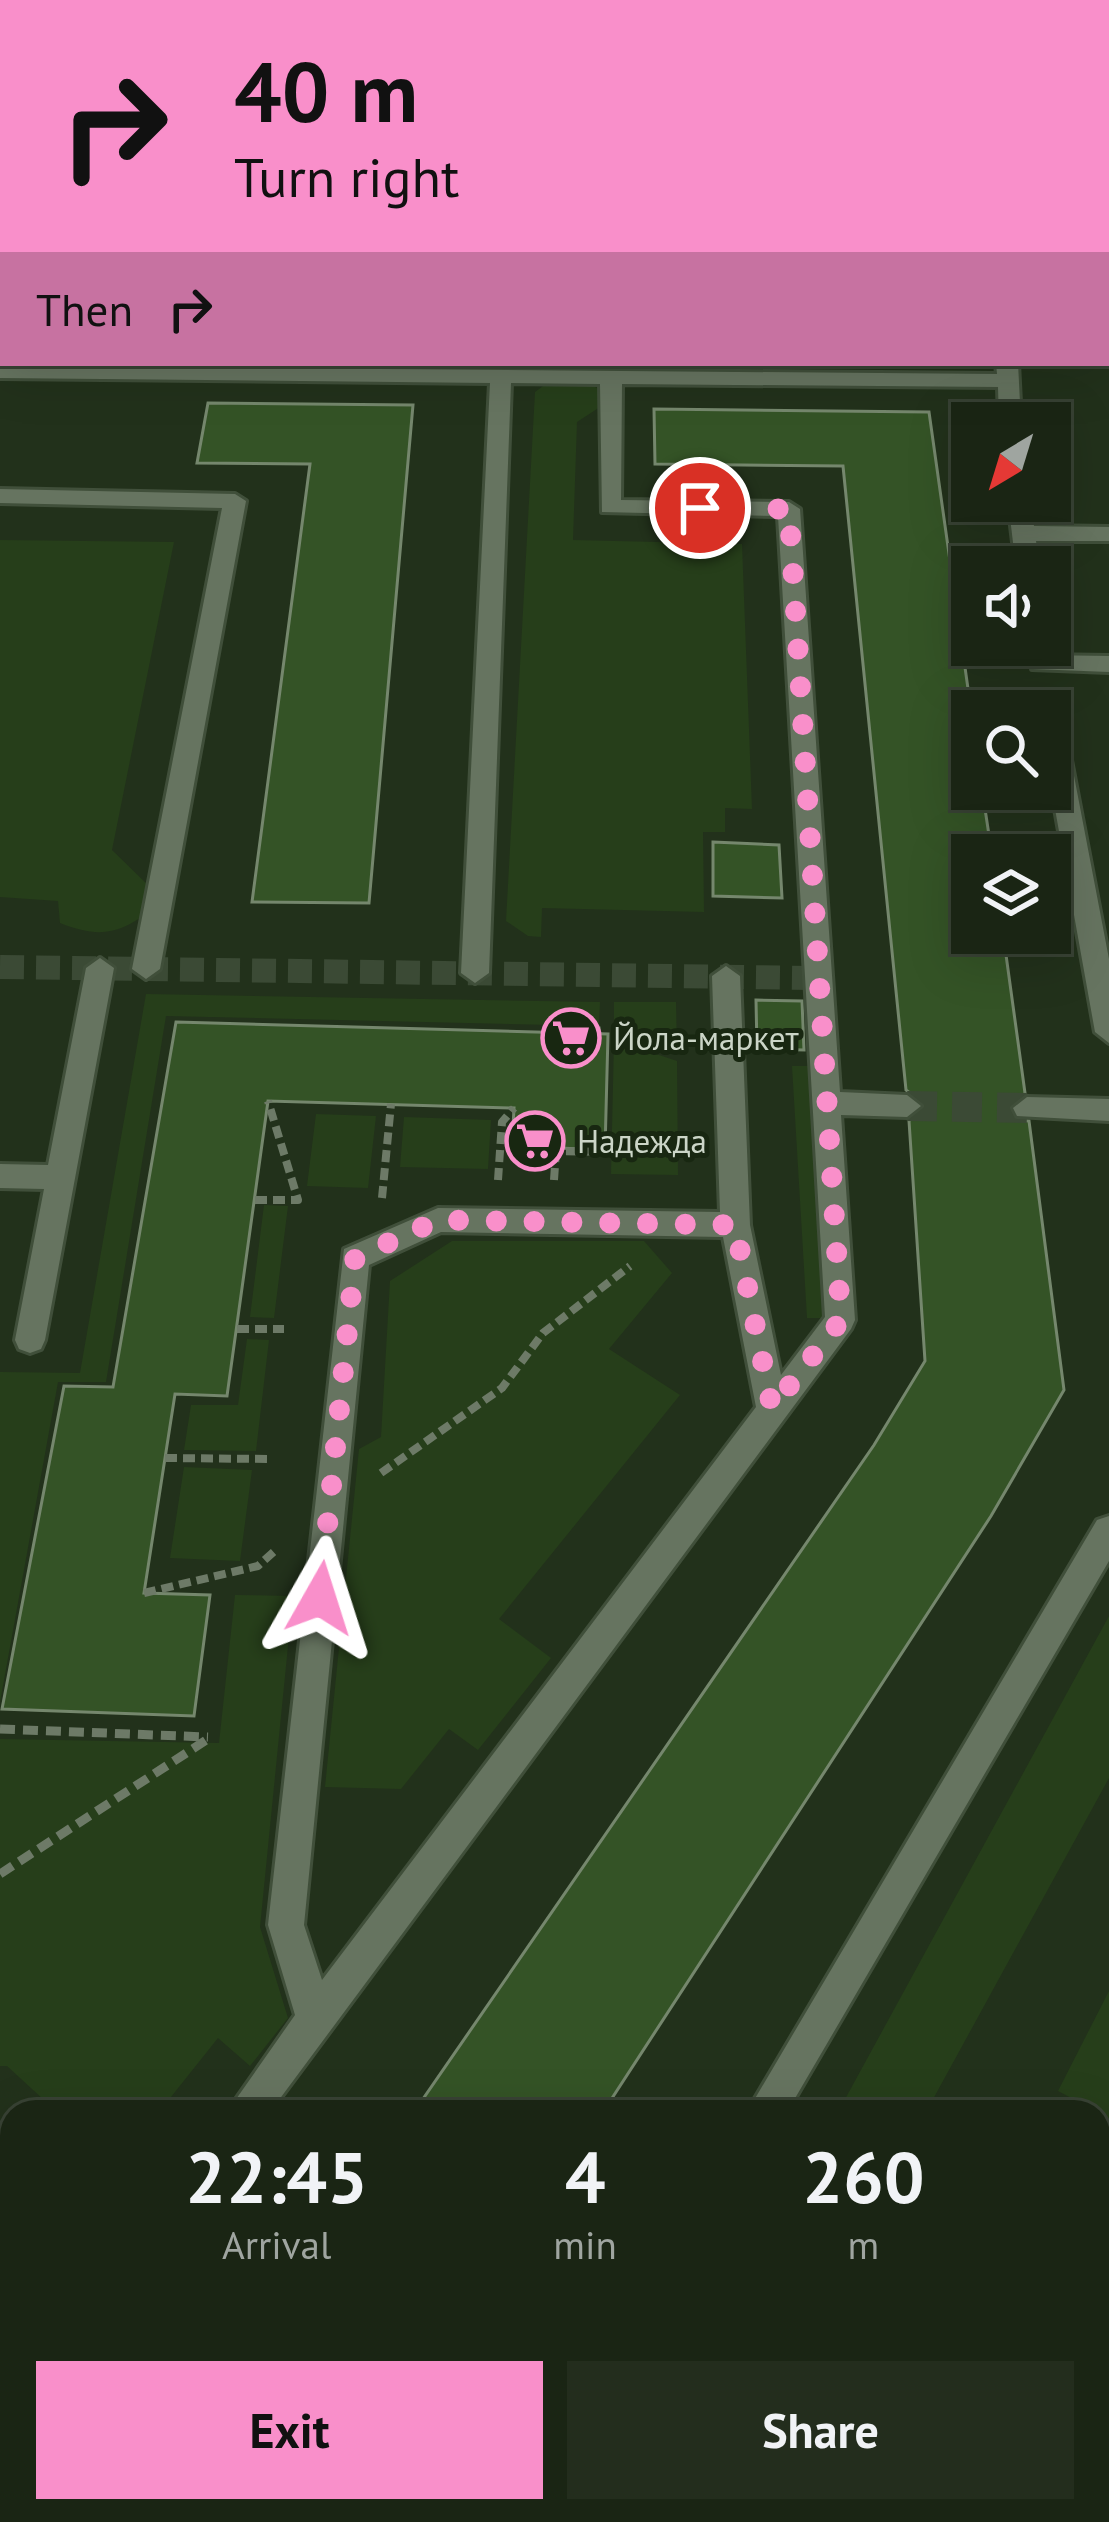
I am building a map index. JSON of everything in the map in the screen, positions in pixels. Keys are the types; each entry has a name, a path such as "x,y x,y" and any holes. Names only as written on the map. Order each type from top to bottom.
{"lane":[{"path":"0,371 436,369 501,376 610,377 798,371 1006,372 1008,402"},
{"path":"476,973 501,376"},
{"path":"256,2100 841,1320 789,509 610,507 610,377"},
{"path":"0,496 236,501 146,969"},
{"path":"1022,522 1025,546"},
{"path":"1023,533 1109,534"},
{"path":"1071,658 1109,664"},
{"path":"1068,810 1109,1032"},
{"path":"30,1340 100,968"},
{"path":"726,976 735,1225 772,1408"},
{"path":"827,1103 907,1106"},
{"path":"1027,1108 1109,1110"},
{"path":"0,1176 61,1177"},
{"path":"316,2021 286,1925 355,1258 438,1220 735,1225"},
{"path":"773,2100 1109,1531"}],"path":[{"path":"572,1033 606,1030"},
{"path":"254,1200 298,1200 268,1101"},
{"path":"381,1202 391,1104"},
{"path":"498,1183 502,1122 514,1108"},
{"path":"512,1150 604,1152"},
{"path":"329,1505 437,1438 502,1388 543,1334 633,1264"},
{"path":"237,1329 284,1329"},
{"path":"165,1458 270,1459"},
{"path":"144,1593 258,1566"},
{"path":"0,1729 211,1737 0,1874"}],"green space":[{"path":"586,381 600,390 603,405 577,422 573,540 742,544 752,809 725,808 725,832 703,832 704,912 542,908 541,937 528,936 506,921 535,392 547,383"},
{"path":"0,540 174,542 112,850 151,888 150,911 107,932 60,923 58,901 0,897"},
{"path":"146,994 600,1002 599,1026 166,1016 106,1382 58,1382 0,1702 0,1372 80,1373"},
{"path":"614,1002 676,1002 677,1051 614,1027"},
{"path":"614,1040 677,1061 678,1175 611,1174"},
{"path":"792,1066 812,1066 828,1318 807,1318"},
{"path":"316,1114 376,1116 368,1188 307,1186"},
{"path":"404,1117 491,1120 488,1169 400,1167"},
{"path":"264,1205 288,1206 274,1318 250,1317"},
{"path":"452,1241 644,1241 672,1273 609,1349 680,1395 499,1619 551,1658 478,1750 449,1729 401,1789 325,1787 359,1449 381,1437 390,1281"},
{"path":"247,1339 269,1340 256,1451 184,1450 191,1405 238,1405"},
{"path":"184,1467 252,1470 240,1561 170,1558"},
{"path":"235,1595 293,1596 260,1927 288,2018 250,2066 218,2038 169,2100 44,2100 7,2066 0,2066 0,1739 219,1743"},
{"path":"1109,1616 1109,1778 933,2100 845,2100"},
{"path":"1109,1991 1109,2100 1075,2100 1058,2091"}],"building":[{"path":"208,403 413,405 369,903 252,902 310,464 197,463"},
{"path":"654,409 929,412 951,568 951,666 965,666 968,690 951,690 951,810 985,810 989,834 951,834 951,954 1006,954 1025,1093 1009,1110 1017,1120 1029,1121 1064,1390 991,1516 611,2100 422,2100 874,1445 925,1361 909,1121 926,1106 906,1090 843,466 655,464"},
{"path":"713,842 779,845 782,898 713,896"},
{"path":"756,1000 802,1001 804,1050 757,1049"},
{"path":"176,1022 608,1034 605,1150 512,1146 514,1108 268,1101 227,1396 175,1394 144,1593 210,1595 194,1716 2,1709 64,1386 113,1387"}],"tunnel":[{"path":"0,967 819,978"},
{"path":"907,1106 1027,1108"}],"place":[{"name":"Йола-маркет","path":"571,1038"},
{"name":"Надежда","path":"535,1141"}],"route":[{"path":"320,1598 355,1258 438,1220 735,1225 772,1408 841,1320 789,509 700,508"}]}
